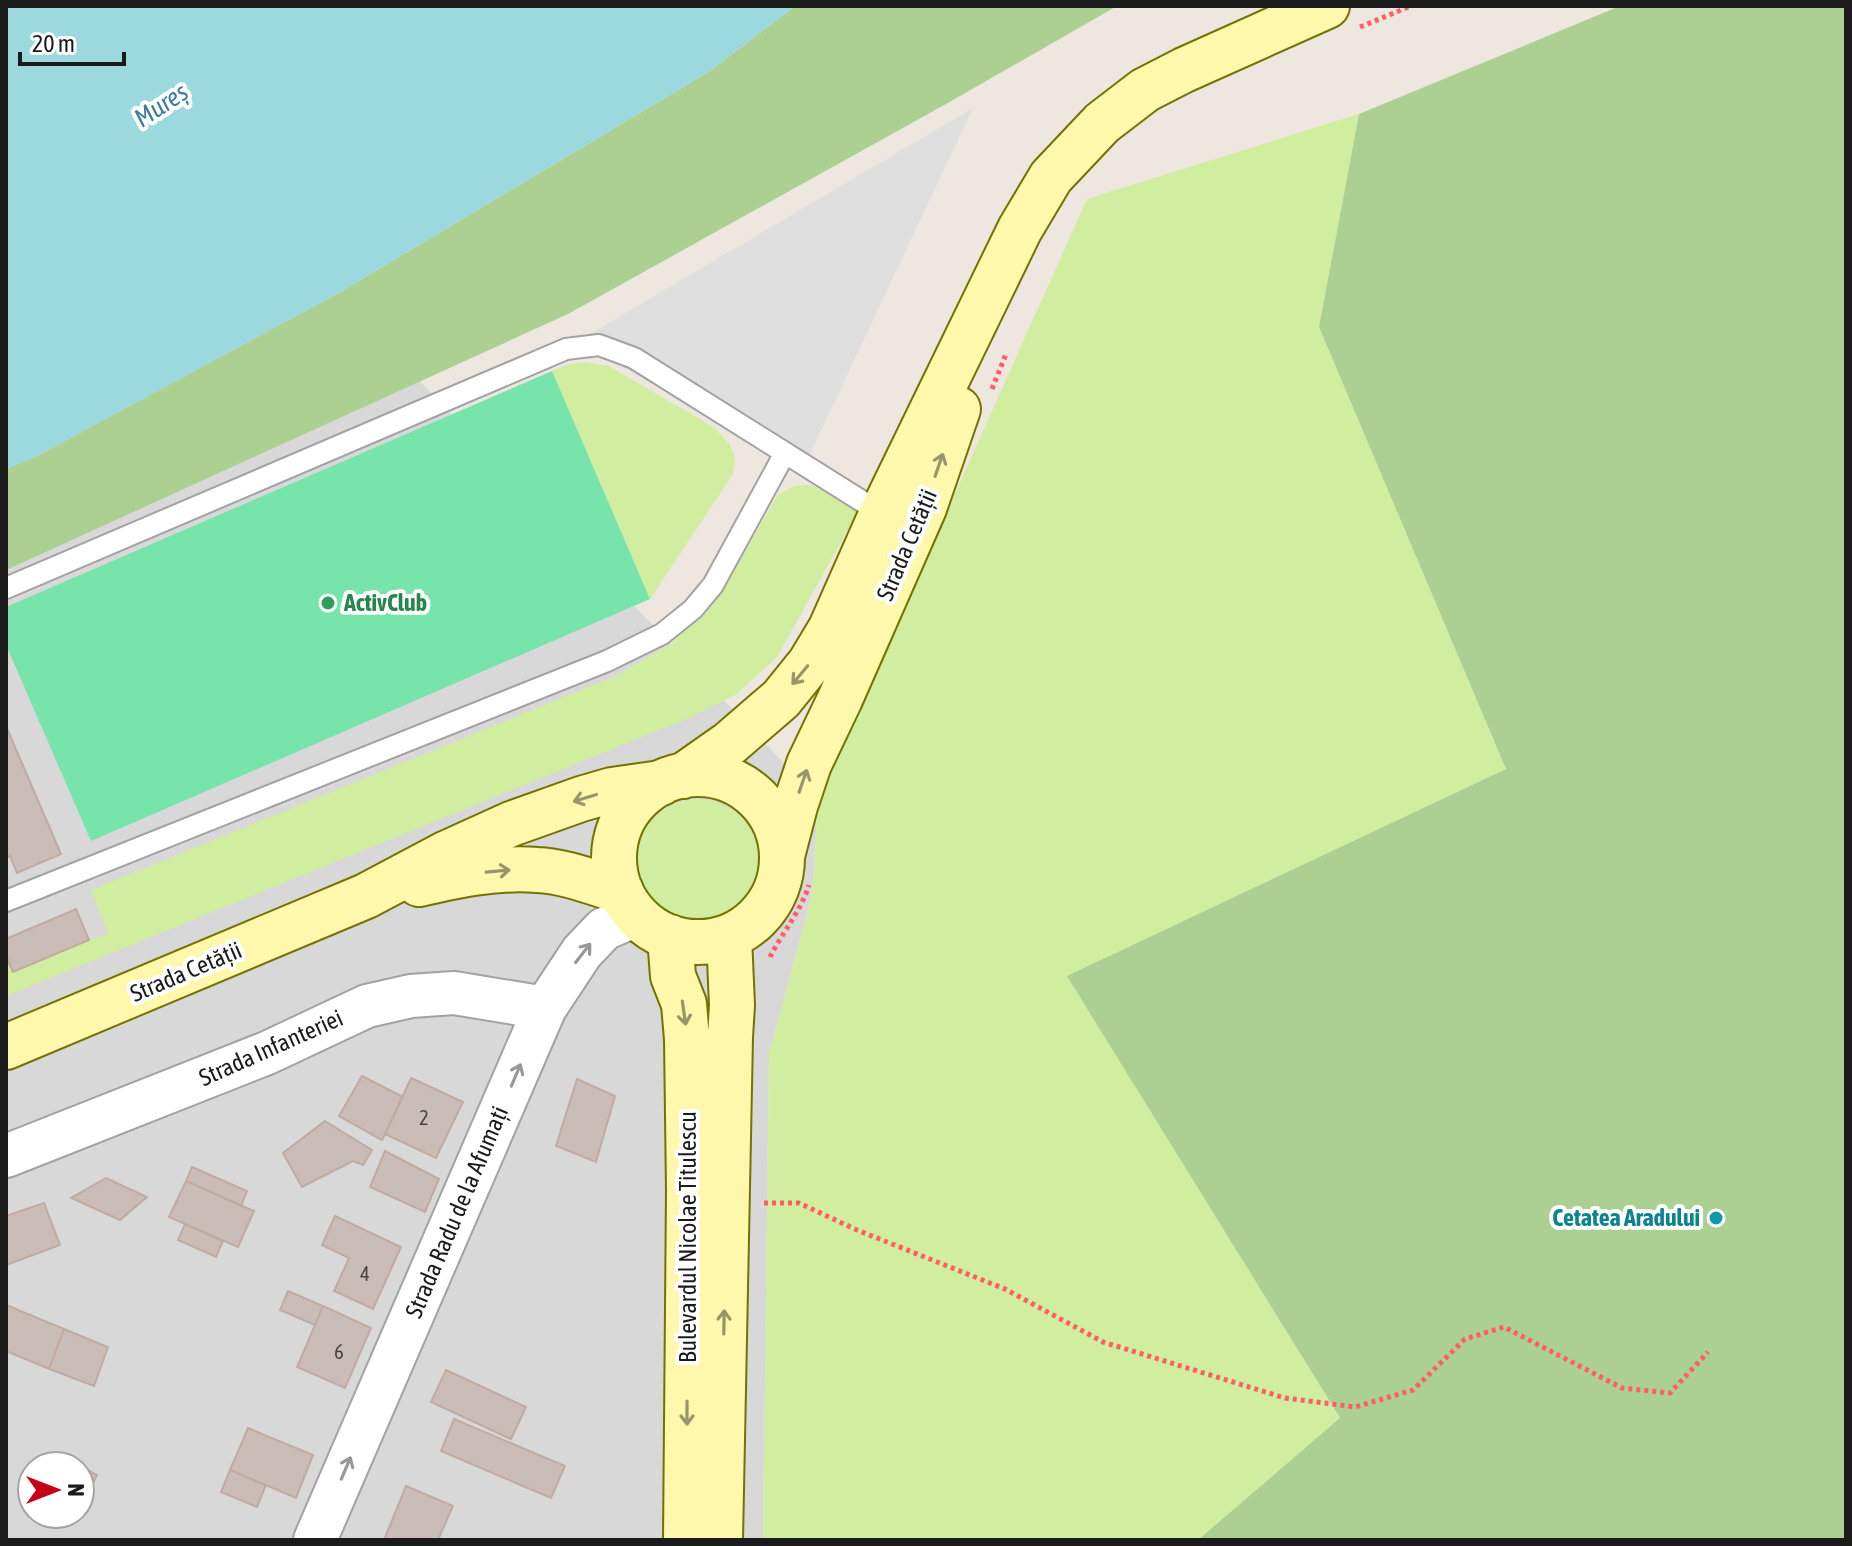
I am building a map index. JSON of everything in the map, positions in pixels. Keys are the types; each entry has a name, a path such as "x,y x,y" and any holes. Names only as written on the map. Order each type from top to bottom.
{"main road":[{"name":"Strada Cetății","path":"642,915 615,871 619,829 629,810 643,795 730,743 781,699 810,663 831,628 881,515 1020,229 1051,177 1102,123 1145,90 1184,70 1340,18"},
{"name":"Strada Cetății","path":"366,896 452,876 501,870 539,870 578,877 684,941 729,937 755,920 778,884 782,856 809,764 924,508 1020,229"},
{"name":"Strada Cetății","path":"6,1047 366,896 447,853 511,824 602,793 704,774 723,778 742,787 771,816 782,856"},
{"name":"Bulevardul Nicolae Titulescu","path":"642,915 684,1004 687,1039 686,1540"},
{"name":"Bulevardul Nicolae Titulescu","path":"720,1540 732,1005 729,937"}],"street":[{"name":"Strada Radu de la Afumați","path":"315,1540 545,1008 582,952 604,929 642,915"},
{"name":"Strada Infanteriei","path":"6,1156 267,1053 367,1006 411,996 454,993 545,1008"}],"lane":[{"path":"6,588 566,349 599,345 634,358 881,515 890,530 892,546 836,672 831,695 831,720"},
{"path":"6,901 607,661 662,634 693,609 713,585 785,453"}],"path":[{"path":"1340,18 1411,6"},
{"path":"988,398 1012,342"},
{"path":"759,1203 799,1203 857,1230 1005,1289 1103,1342 1285,1398 1355,1407 1413,1390 1465,1339 1504,1327 1622,1388 1670,1393 1708,1352"}],"shaded area":[{"path":"973,108 802,471 578,341"},
{"path":"337,294 818,799 811,899 769,1054 763,1540 6,1540 6,469 35,457"}],"green space":[{"path":"795,6 1117,6 568,314 6,570 6,469 35,457 337,294 710,71"},
{"path":"1620,6 1846,6 1846,1540 1198,1540 1340,1418 1067,976 1506,769 1319,327 1359,114"},
{"path":"1359,114 1319,327 1506,769 1068,976 1340,1419 1198,1540 763,1540 769,1054 811,899 818,799 1087,199"},
{"path":"586,362 609,366 715,428 730,445 735,458 733,474 650,599 552,371"},
{"name":"ActivClub","path":"552,371 650,599 91,841 6,645 6,607"},
{"path":"811,485 861,506 777,657 737,694 691,717 6,996 6,956 13,972 108,934 91,890 616,676 673,642 722,592 777,496 793,486"},
{"path":"698,799 721,804 741,817 754,837 759,860 754,883 741,903 721,916 698,921 675,916 655,903 642,883 637,860 642,837 655,817 675,804"}],"water":[{"name":"Mureș","path":"6,6 795,6 710,71 337,294 35,457 6,469"}],"building":[{"path":"6,726 61,854 17,873 10,856 6,858"},
{"path":"76,909 89,940 13,972 6,956 6,939"},
{"path":"362,1076 403,1097 382,1140 339,1116"},
{"path":"411,1078 463,1102 436,1158 385,1134"},
{"path":"577,1079 615,1096 596,1162 556,1146"},
{"path":"325,1121 372,1150 363,1165 353,1161 302,1187 283,1153"},
{"path":"385,1151 439,1179 425,1212 370,1187"},
{"path":"192,1167 247,1191 241,1206 186,1181"},
{"path":"106,1178 147,1197 120,1220 71,1198"},
{"path":"186,1181 254,1211 238,1247 169,1217"},
{"path":"44,1203 60,1245 6,1265 6,1216"},
{"path":"335,1216 401,1247 373,1309 334,1291 349,1258 322,1245"},
{"path":"185,1224 223,1241 216,1257 178,1240"},
{"path":"288,1291 323,1306 315,1325 280,1310"},
{"path":"6,1305 64,1329 49,1369 6,1351"},
{"path":"323,1306 371,1328 345,1388 297,1367"},
{"path":"64,1329 108,1347 94,1386 49,1369"},
{"path":"446,1370 526,1407 511,1439 431,1402"},
{"path":"454,1419 565,1466 551,1498 441,1451"},
{"path":"248,1428 313,1455 296,1498 230,1470"},
{"path":"230,1470 266,1485 257,1507 221,1492"},
{"path":"406,1486 453,1506 438,1540 384,1540"}],"place":[{"name":"ActivClub","path":"328,603"},
{"name":"Cetatea Aradului","path":"1716,1218"}]}
